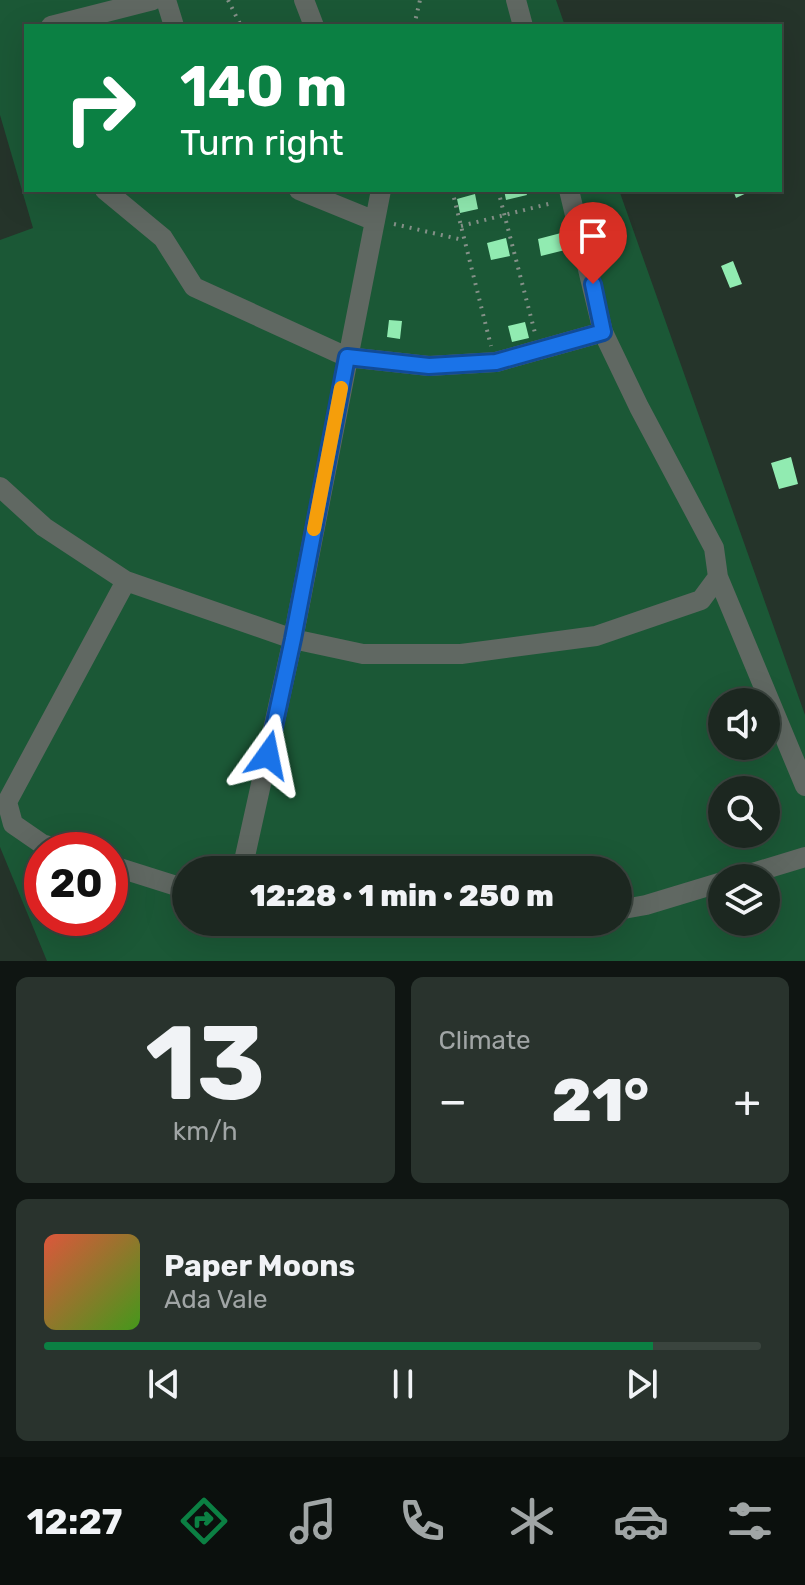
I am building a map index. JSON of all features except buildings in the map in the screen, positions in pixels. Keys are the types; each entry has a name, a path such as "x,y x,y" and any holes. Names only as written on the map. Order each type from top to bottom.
{"lane":[{"path":"59,24 153,0"},
{"path":"166,0 173,24"},
{"path":"304,0 313,24"},
{"path":"516,0 522,24"},
{"path":"107,192 163,238 194,287 347,357 429,366 496,362 603,332"},
{"path":"304,192 381,222"},
{"path":"245,856 293,639 347,357 381,222 381,192"},
{"path":"562,196 582,236 603,332 714,548 718,577 805,786"},
{"path":"0,487 44,527 126,581 293,639 363,654 447,654 596,636 701,600 718,577"},
{"path":"25,832 13,824 7,802 126,581"},
{"path":"780,865 805,857"},
{"path":"128,871 172,885"},
{"path":"632,908 708,886"}],"path":[{"path":"228,0 240,24"},
{"path":"414,24 420,0"},
{"path":"452,192 491,348"},
{"path":"499,192 536,339"},
{"path":"461,226 562,196"},
{"path":"381,222 464,240"},
{"path":"479,350 503,346"}],"green space":[{"path":"0,0 556,0 564,24 24,24 24,192 620,192 805,715 805,961 47,961 37,936 128,936 128,832 24,832 24,905 0,847 0,240 33,228 0,115"}],"slow traffic":[{"path":"314,529 341,388"}],"route":[{"path":"268,755 347,357 429,366 496,362 603,332 593,284"}]}
